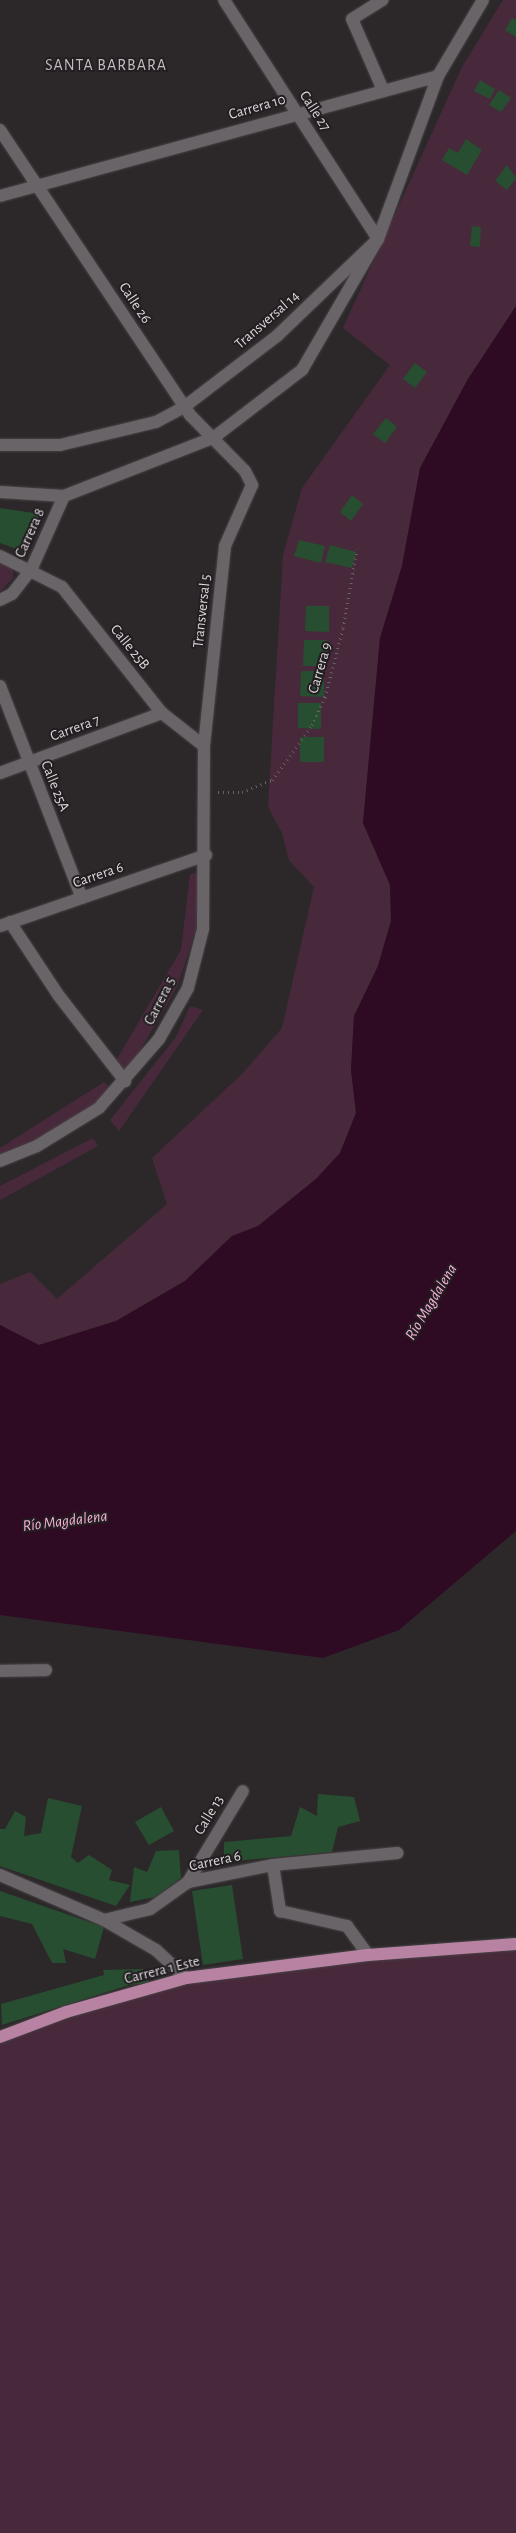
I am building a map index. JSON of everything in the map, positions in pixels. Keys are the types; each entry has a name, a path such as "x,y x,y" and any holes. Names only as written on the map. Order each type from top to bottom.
{"main road":[{"name":"Carrera 1 Este","path":"0,2037 66,2012 186,1978 368,1955 516,1944"}],"street":[{"name":"Calle 27","path":"224,0 378,239"},
{"path":"383,0 352,19 383,90"},
{"path":"438,76 483,0"},
{"name":"Carrera 10","path":"0,196 38,187 297,112 438,76"},
{"name":"Transversal 14","path":"0,445 60,445 156,422 184,407 278,336 378,239 438,76"},
{"name":"Calle 26","path":"0,130 184,407 245,471 252,485"},
{"path":"0,492 64,496 212,438 302,370 378,239"},
{"name":"Transversal 5","path":"204,746 225,546 252,485"},
{"name":"Carrera 8","path":"0,600 12,594 31,570 64,496"},
{"path":"0,556 31,570"},
{"name":"Calle 25B","path":"31,570 62,587 162,713 204,746"},
{"name":"Calle 25A","path":"0,686 82,898"},
{"name":"Carrera 7","path":"0,773 162,713"},
{"name":"Carrera 5","path":"0,1161 37,1146 99,1108 125,1081 159,1040 188,988 204,930 206,855 202,792 204,746"},
{"name":"Carrera 6","path":"5,924 206,855"},
{"path":"5,924 125,1081"},
{"path":"0,1671 46,1670"},
{"name":"Calle 13","path":"188,1882 243,1791"},
{"name":"Carrera 6","path":"104,1920 150,1909 188,1882 273,1865 397,1852"},
{"path":"273,1865 280,1911 347,1926 368,1955"},
{"path":"0,1875 104,1920 156,1950 186,1978"}],"path":[{"name":"Carrera 9","path":"202,792 242,792 272,780 312,725 325,697 350,598 357,549"}],"shaded area":[{"path":"503,0 516,0 516,306 468,379 420,468 402,566 380,638 363,823 390,885 391,921 378,966 354,1016 351,1070 356,1113 340,1153 316,1179 258,1226 232,1236 185,1281 116,1321 39,1345 0,1325 0,1284 30,1272 57,1299 167,1204 152,1158 242,1074 282,1028 314,887 289,860 282,833 268,807 283,555 302,488 390,365 343,328 462,67"},
{"path":"0,562 13,568 13,578 0,592"},
{"path":"201,872 196,930 177,987 125,1076 114,1064 181,950 190,874"},
{"path":"190,1006 203,1010 119,1131 110,1120 176,1037"},
{"path":"104,1082 115,1093 0,1166 0,1148"},
{"path":"93,1138 98,1146 0,1200 0,1186"},
{"path":"516,1944 516,2533 0,2533 0,2037 130,1994 368,1955"}],"water":[{"name":"Río Magdalena","path":"516,306 516,1531 399,1630 323,1658 0,1615 0,1325 39,1345 116,1321 185,1281 232,1236 258,1226 316,1179 340,1153 356,1113 351,1070 354,1016 378,966 391,921 390,885 363,823 380,638 402,566 420,468 468,379"}],"building":[{"path":"512,18 516,20 516,37 505,30"},
{"path":"480,80 495,89 490,99 474,91"},
{"path":"499,90 511,98 501,112 489,105"},
{"path":"466,139 482,150 467,175 442,160 449,148 458,153"},
{"path":"507,165 516,178 507,190 495,181"},
{"path":"472,226 481,227 480,247 470,246"},
{"path":"415,363 427,372 415,388 403,379"},
{"path":"386,418 397,427 385,443 373,434"},
{"path":"352,495 363,504 351,521 340,512"},
{"path":"0,508 40,514 22,551 0,543"},
{"path":"299,540 325,546 321,563 294,556"},
{"path":"330,545 356,552 352,568 325,562"},
{"path":"306,606 329,606 329,632 305,631"},
{"path":"304,640 327,640 327,666 303,666"},
{"path":"301,671 324,671 324,697 300,696"},
{"path":"298,703 321,703 321,729 298,728"},
{"path":"300,737 324,737 324,762 300,762"},
{"path":"318,1794 354,1797 360,1821 338,1827 332,1852 224,1862 224,1842 291,1836 300,1807 317,1816"},
{"path":"48,1798 82,1806 71,1857 78,1863 89,1855 112,1870 109,1880 130,1885 116,1906 0,1866 0,1829 5,1829 15,1811 26,1817 24,1836 41,1833"},
{"path":"161,1807 174,1831 149,1845 135,1822"},
{"path":"179,1850 181,1878 155,1897 130,1902 134,1867 147,1872 156,1851"},
{"path":"232,1885 243,1959 203,1965 192,1891"},
{"path":"0,1891 104,1927 95,1959 63,1949 66,1963 52,1963 32,1924 0,1916"},
{"path":"143,1969 150,1983 129,1985 2,2025 1,2004 104,1975 103,1970"}],"district":[{"name":"SANTA BARBARA","path":"106,65"}]}
